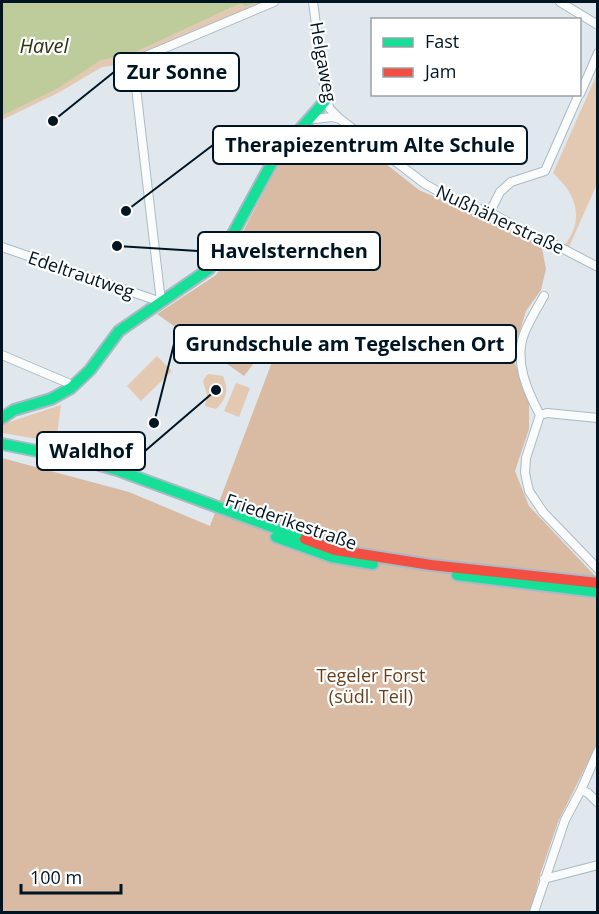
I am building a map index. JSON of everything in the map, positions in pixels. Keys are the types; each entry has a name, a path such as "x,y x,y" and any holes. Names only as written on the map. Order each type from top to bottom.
{"street":[{"path":"141,58 274,2"},
{"name":"Helgaweg","path":"313,2 326,100 330,109 340,119"},
{"path":"560,2 597,26"},
{"path":"581,89 597,53"},
{"path":"133,62 161,302"},
{"path":"490,212 505,186 514,180 545,171 578,96"},
{"path":"2,418 14,410 51,399 71,388 90,370 119,332 203,274 220,256 274,159 311,120 326,100"},
{"path":"311,120 332,117 340,119"},
{"name":"Nußhäherstraße","path":"340,119 425,184 465,205 490,212 597,267"},
{"name":"Edeltrautweg","path":"2,246 161,302"},
{"path":"540,415 530,396 521,357 525,333 544,296"},
{"path":"2,356 68,383 71,388"},
{"path":"597,418 547,413 540,415 526,458 525,473 529,491 543,512 597,569"},
{"name":"Friederikestraße","path":"2,444 82,460 117,470 335,550 431,565 597,583"},
{"name":"Friederikestraße","path":"53,455 116,476 332,557 352,562 597,592"},
{"path":"534,912 565,820 581,790 597,751"},
{"path":"581,790 588,793 597,803"},
{"path":"544,879 597,865"}],"shaded area":[{"path":"257,2 269,2 125,64 102,67 58,93 2,120 2,116 57,89 100,61 138,51 237,5 242,4 245,7"},
{"path":"597,74 597,184 569,247 565,245 575,225 575,207 567,189 553,173"},
{"path":"157,356 172,371 141,401 127,386"},
{"path":"209,374 223,376 226,386 225,397 216,409 205,406 207,395 204,380"},
{"path":"236,383 250,388 239,417 224,411"},
{"path":"61,405 56,442 2,433 3,424"}],"green space":[{"name":"Tegeler Forst (südl. Teil)","path":"338,126 419,190 541,243 546,269 541,290 526,311 512,356 529,399 529,429 515,471 529,506 597,578 598,742 558,822 539,878 531,912 2,912 2,458 129,492 210,526 275,354 268,345 244,376 157,314 216,275 237,243 278,165 307,128"}],"water":[{"name":"Havel","path":"2,2 257,2 245,7 242,4 237,5 138,51 100,61 57,89 2,116"}],"traffic: fast":[{"path":"2,418 14,410 51,399 71,388 90,370 119,331 209,269 230,239 274,159 326,100"},
{"path":"2,444 82,460 117,470 305,539"},
{"path":"276,537 332,557 373,564"},
{"path":"457,575 598,592"}],"traffic: jam":[{"path":"305,539 335,550 431,565 598,583"}],"place":[{"name":"Zur Sonne","path":"53,121"},
{"name":"Therapiezentrum Alte Schule","path":"126,211"},
{"name":"Havelsternchen","path":"117,246"},
{"name":"Waldhof","path":"216,390"},
{"name":"Grundschule am Tegelschen Ort","path":"154,423"}]}
